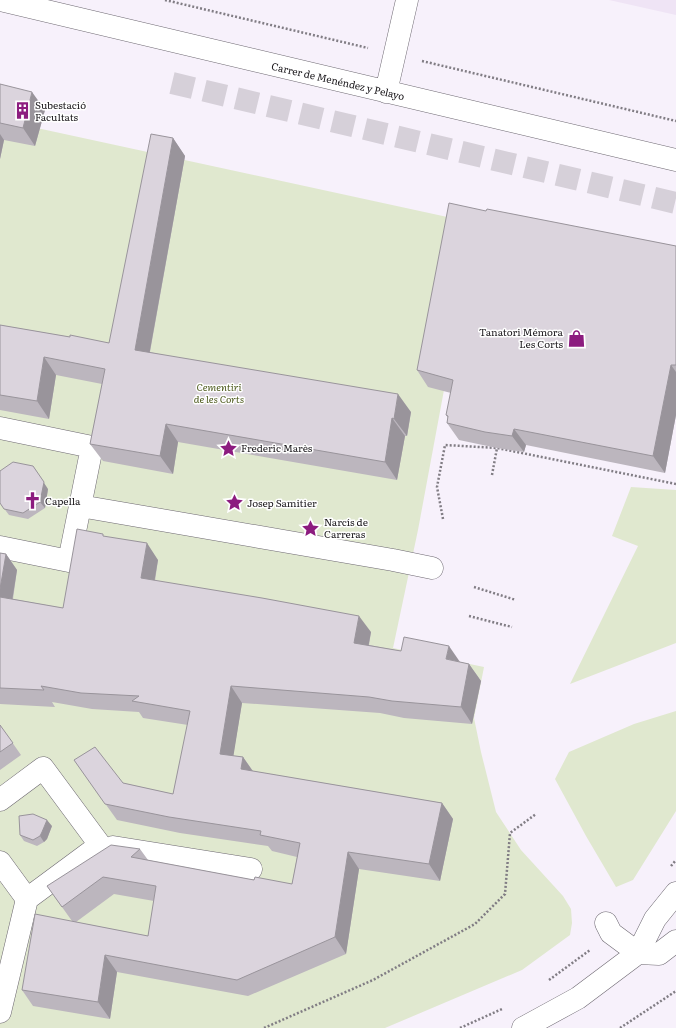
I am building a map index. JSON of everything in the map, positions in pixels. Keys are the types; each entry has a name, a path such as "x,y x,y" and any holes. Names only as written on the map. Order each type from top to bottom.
{"street":[{"name":"Carrer de Menéndez y Pelayo","path":"0,0 386,92 675,156"},
{"path":"386,92 407,0"},
{"path":"0,428 92,447 69,561 0,547"},
{"path":"80,506 432,568"},
{"path":"0,800 43,768 100,845 251,869"},
{"path":"0,1012 27,899 100,845"},
{"path":"0,862 27,899"},
{"path":"523,1028 578,998 638,953 655,919 676,893"},
{"path":"609,928 638,953 659,954 676,941"}],"path":[{"path":"443,519 437,487 445,445 497,448 676,484"},
{"path":"492,475 497,448"},
{"path":"474,587 516,600"},
{"path":"469,616 512,627"},
{"path":"264,1028 373,980 476,924 505,894 510,833 536,814"},
{"path":"668,870 676,860"},
{"path":"546,982 573,963 609,928"},
{"path":"620,1028 676,991"},
{"path":"460,1028 503,1008"}],"shaded area":[{"path":"609,0 676,0 676,15"}],"green space":[{"name":"Cementiri de les Corts","path":"0,120 475,223 418,530 393,648 484,667 474,718 496,812 521,850 563,896 571,909 572,923 570,935 522,970 385,1028 0,1028"},
{"path":"631,487 676,490 676,643 570,684 638,546 612,536"},
{"path":"676,711 676,811 633,880 616,887 555,779 569,752 634,724"}],"building":[{"path":"0,84 32,92 23,128 0,123"},
{"path":"151,134 173,138 135,350 398,394 394,419 392,418 385,462 166,424 160,456 90,444 105,369 44,357 37,401 0,395 0,325 70,337 70,335 109,343"},
{"name":"Tanatori Mémora Les Corts","path":"449,203 676,246 676,365 671,365 653,456 514,429 512,436 485,432 447,423 448,416 446,415 453,380 417,370"},
{"path":"13,462 33,466 44,482 40,502 23,513 4,509 0,503 0,471"},
{"path":"77,529 103,534 103,536 147,543 141,578 359,616 354,643 401,651 404,637 449,646 446,659 469,664 461,707 392,701 369,697 231,686 220,754 243,757 241,769 442,803 429,864 348,852 335,937 237,980 105,955 98,1002 22,990 35,914 148,936 156,886 103,877 62,907 47,886 111,845 140,849 131,857 254,880 255,877 292,884 300,843 260,835 261,831 169,817 105,804 74,760 95,747 123,783 173,794 190,711 132,701 139,696 81,693 41,686 44,690 0,688 0,597 63,608"},
{"path":"0,553 6,554 0,589"},
{"path":"0,725 13,743 0,752"},
{"path":"33,814 47,820 40,836 33,840 20,835 19,816"}],"tunnel":[{"path":"172,83 676,203"}],"place":[{"name":"Subestació Facultats","path":"22,111"},
{"name":"Tanatori Mémora Les Corts","path":"576,338"},
{"name":"Frederic Marès","path":"228,448"},
{"name":"Capella","path":"32,501"},
{"name":"Josep Samitier","path":"234,503"},
{"name":"Narcís de Carreras","path":"311,528"}]}
